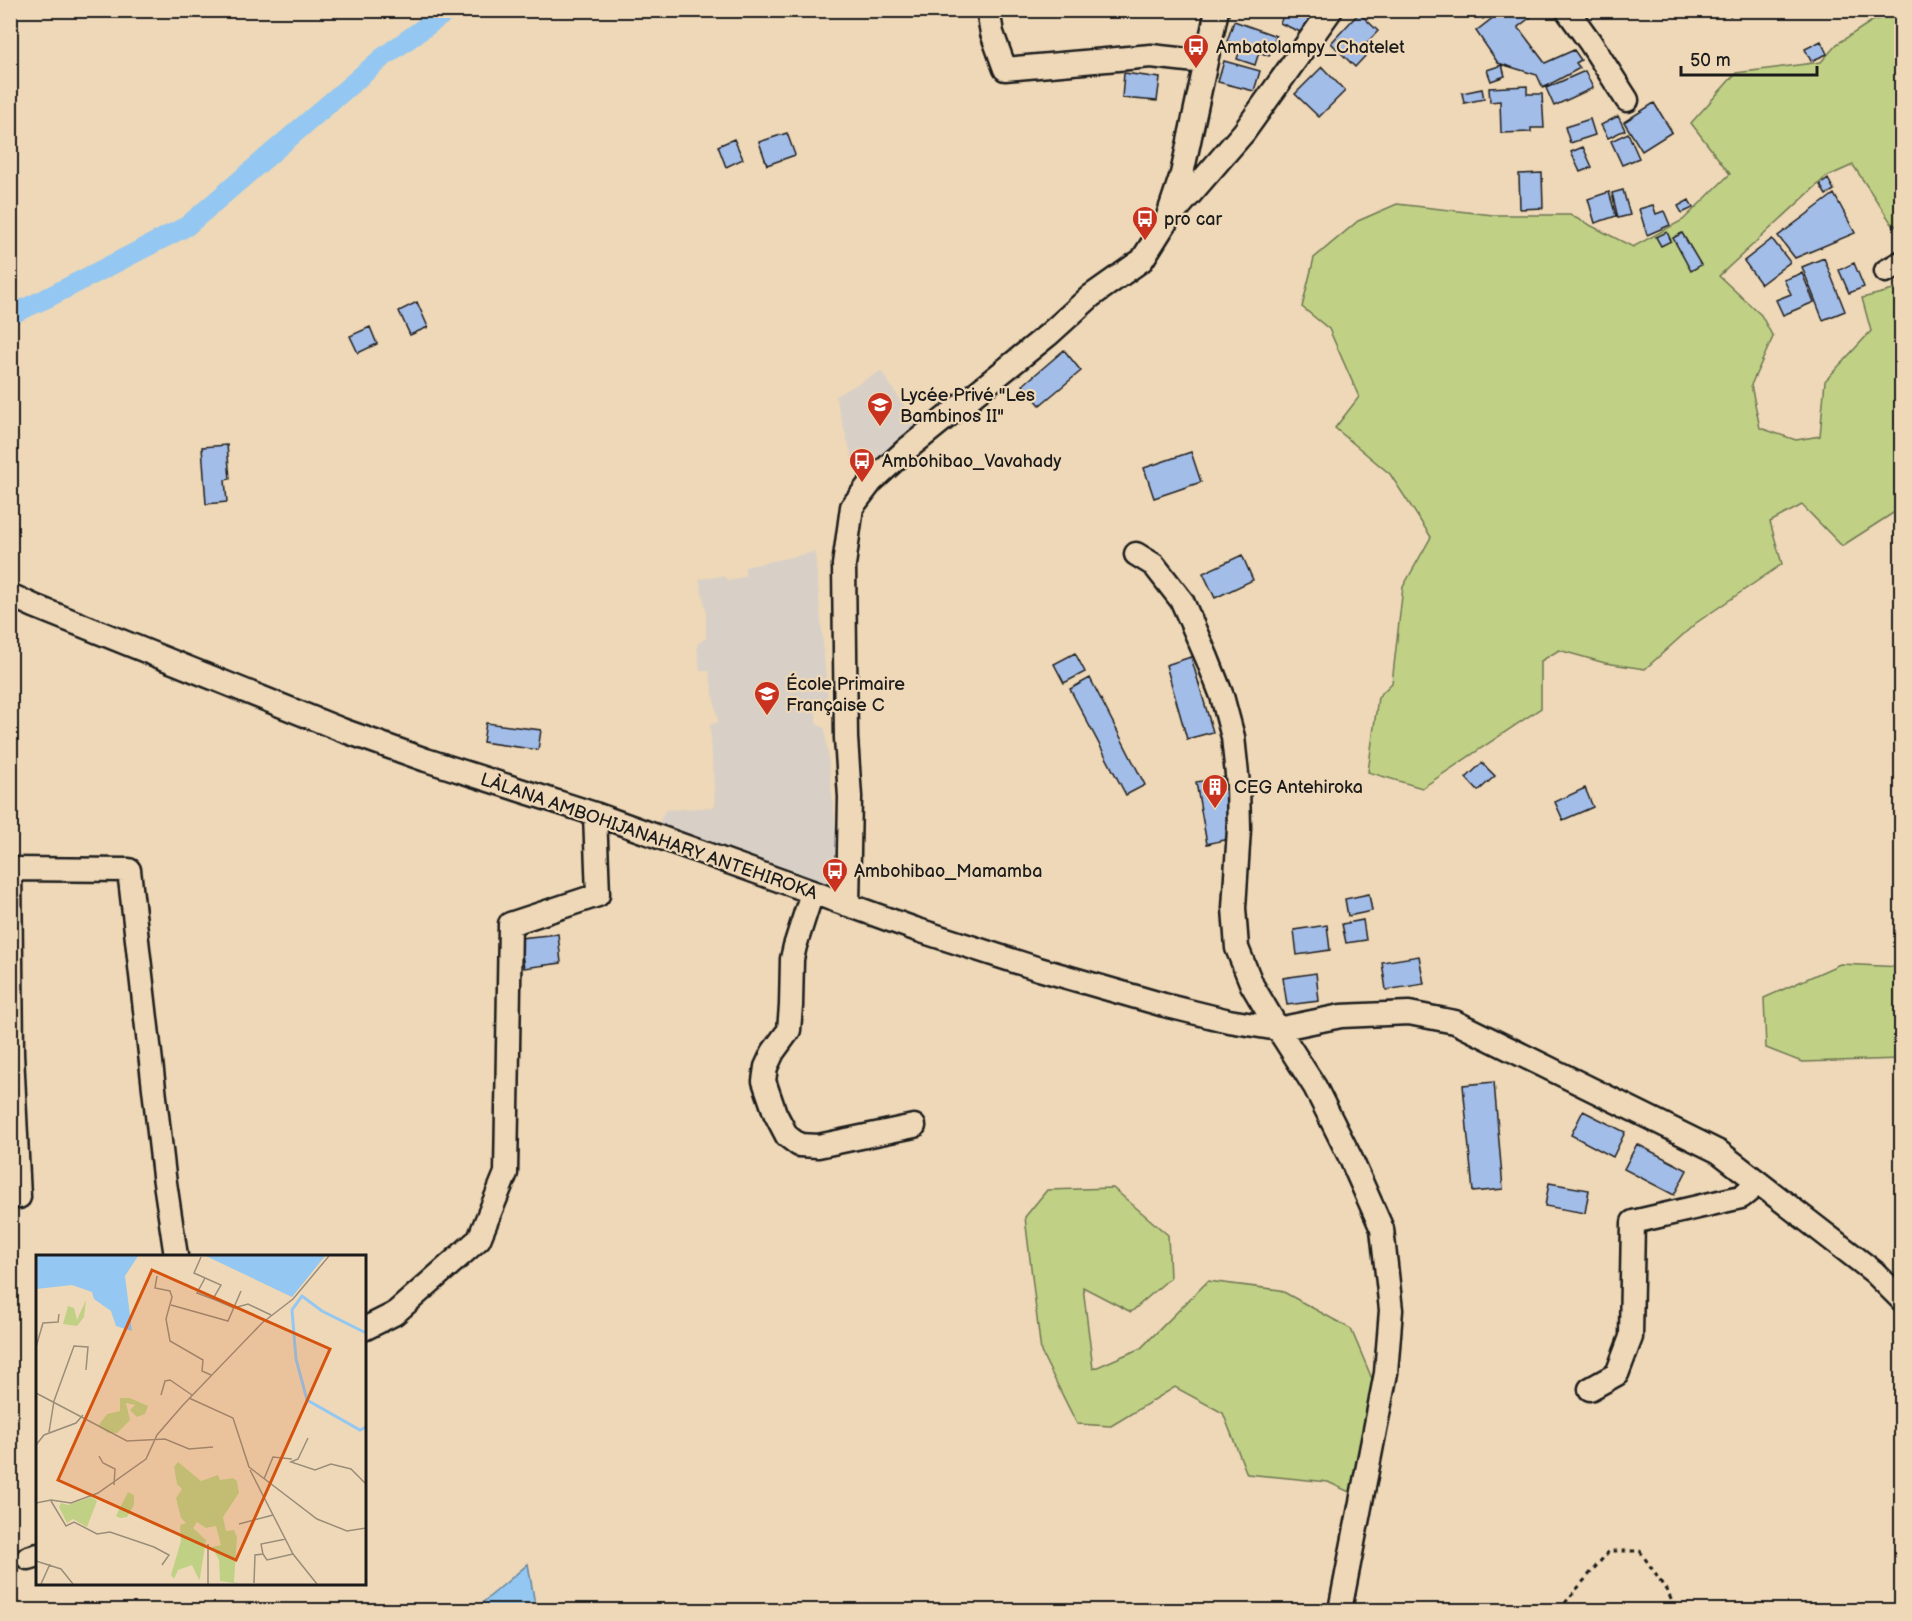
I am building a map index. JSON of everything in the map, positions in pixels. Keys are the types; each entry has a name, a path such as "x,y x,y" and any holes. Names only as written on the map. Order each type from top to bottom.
{"street":[{"path":"987,10 992,33 1005,69 1151,56 1205,62"},
{"path":"1166,222 1182,174 1217,10"},
{"path":"848,905 850,797 846,738 844,565 852,507 871,482 907,449 1048,335 1091,296 1142,260 1166,222 1244,132 1331,10"},
{"path":"1567,10 1627,100"},
{"path":"1136,554 1154,565 1182,602 1208,658 1233,736 1238,784 1239,829 1234,908 1236,948 1252,985 1315,1087 1351,1159 1382,1229 1391,1310 1386,1373 1340,1611"},
{"name":"LÀLANA AMBOHIJANAHARY ANTEHIROKA","path":"10,595 342,730 595,814 915,929 1039,969 1164,1005 1229,1021 1278,1029 1341,1016 1409,1013 1455,1022 1719,1152 1874,1272 1902,1300"},
{"path":"366,1328 394,1314 478,1239 506,1173 510,924 598,895 595,814"},
{"path":"10,1196 19,1197 11,1054 11,869 129,870 164,1176 176,1255"},
{"path":"812,893 792,959 789,1030 773,1052 766,1067 764,1081 775,1113 787,1136 799,1145 818,1146 914,1126"},
{"path":"1590,1389 1617,1374 1631,1337 1633,1222 1741,1197 1759,1183"}],"path":[{"path":"1559,1611 1610,1551 1640,1551 1668,1593 1676,1611"}],"shaded area":[{"name":"Lycée Privé \"Les Bambinos II\"","path":"881,371 916,424 914,433 865,477 857,475 835,396"},
{"name":"École Primaire Française C","path":"815,552 828,701 816,712 816,723 825,729 840,864 833,889 657,827 665,810 715,807 710,725 718,722 709,671 700,671 697,644 706,638 706,611 699,579 723,576 729,581 745,576 745,567"}],"green space":[{"path":"1901,11 1901,221 1894,227 1853,165 1826,177 1719,276 1761,315 1773,337 1751,385 1760,428 1796,440 1820,436 1825,381 1871,331 1862,298 1901,288 1901,508 1842,546 1802,505 1770,522 1782,564 1696,623 1645,669 1605,663 1559,650 1541,661 1541,708 1422,788 1368,772 1378,697 1392,683 1403,587 1431,537 1390,474 1335,428 1359,397 1329,329 1302,307 1314,258 1358,221 1397,204 1493,215 1570,215 1633,247 1683,220 1730,174 1691,123 1736,73 1821,62 1837,44 1872,21"},
{"path":"1840,964 1901,967 1901,1059 1802,1062 1766,1048 1764,998"},
{"path":"1113,1188 1168,1235 1170,1278 1131,1312 1083,1287 1093,1369 1141,1348 1208,1281 1280,1290 1351,1329 1381,1400 1362,1498 1328,1482 1247,1474 1223,1413 1175,1387 1111,1426 1077,1424 1041,1352 1025,1217 1047,1190"}],"water":[{"path":"528,1564 536,1610 474,1610"}],"building":[{"path":"1286,10 1315,10 1305,34 1280,23"},
{"path":"1477,10 1494,10 1483,19"},
{"path":"1503,10 1540,10 1518,27 1545,63 1574,50 1581,60 1576,63 1580,68 1543,88 1537,75 1498,63 1476,31"},
{"path":"1727,10 1739,10 1739,11 1730,16"},
{"path":"1359,13 1378,31 1362,48 1367,54 1355,67 1331,43"},
{"path":"1234,21 1276,36 1269,56 1259,52 1255,65 1237,59 1241,46 1227,41"},
{"path":"1821,41 1827,54 1811,61 1805,49"},
{"path":"1224,61 1260,71 1254,91 1218,82"},
{"path":"1502,65 1505,76 1491,81 1487,70"},
{"path":"1322,67 1345,91 1319,117 1295,94"},
{"path":"1585,71 1593,88 1554,106 1546,88"},
{"path":"1124,73 1160,78 1157,101 1122,98"},
{"path":"1527,86 1527,94 1542,94 1544,128 1531,128 1531,132 1501,133 1500,101 1490,102 1489,88"},
{"path":"1482,89 1484,99 1464,103 1462,93"},
{"path":"1654,103 1672,132 1642,151 1624,122"},
{"path":"1618,116 1625,130 1608,138 1601,125"},
{"path":"1590,119 1595,135 1570,143 1565,127"},
{"path":"787,133 795,155 767,165 759,142"},
{"path":"1628,133 1639,158 1622,165 1611,141"},
{"path":"734,139 743,159 726,167 718,146"},
{"path":"1583,147 1592,167 1580,172 1571,152"},
{"path":"1542,173 1543,208 1520,209 1519,174"},
{"path":"1828,179 1834,190 1826,195 1820,185"},
{"path":"1623,190 1630,215 1618,218 1612,193"},
{"path":"1609,192 1616,216 1595,223 1588,199"},
{"path":"1834,194 1855,233 1795,258 1778,236"},
{"path":"1689,200 1693,208 1682,213 1678,206"},
{"path":"1653,205 1656,214 1664,211 1670,225 1647,235 1639,209"},
{"path":"1667,232 1671,241 1661,246 1656,237"},
{"path":"1682,233 1701,265 1691,271 1673,238"},
{"path":"1772,239 1790,262 1761,284 1744,261"},
{"path":"1824,258 1845,311 1823,320 1802,267"},
{"path":"1854,263 1864,287 1849,293 1839,270"},
{"path":"1802,273 1814,302 1783,315 1776,300 1791,294 1784,280"},
{"path":"417,302 428,327 410,335 399,311"},
{"path":"370,327 377,344 358,353 350,336"},
{"path":"1064,350 1081,371 1040,405 1023,385"},
{"path":"227,445 230,479 225,480 227,502 206,504 202,447"},
{"path":"1191,452 1201,482 1154,498 1144,468"},
{"path":"1242,555 1253,580 1215,598 1203,573"},
{"path":"1075,653 1085,672 1064,683 1054,664"},
{"path":"1191,657 1213,732 1187,739 1166,665"},
{"path":"1090,678 1145,785 1126,795 1070,689"},
{"path":"486,723 541,730 538,750 483,742"},
{"path":"1482,763 1495,776 1478,791 1466,778"},
{"name":"CEG Antehiroka","path":"1226,777 1232,838 1207,844 1196,782"},
{"path":"1585,788 1593,807 1563,820 1555,802"},
{"path":"1369,894 1372,911 1348,916 1345,899"},
{"path":"1363,920 1366,940 1346,943 1342,924"},
{"path":"1327,925 1330,950 1297,955 1294,930"},
{"path":"558,934 561,963 524,968 520,938"},
{"path":"1419,956 1424,984 1386,990 1382,962"},
{"path":"1316,973 1319,1001 1287,1005 1283,978"},
{"path":"1494,1082 1503,1189 1473,1192 1463,1085"},
{"path":"1583,1111 1625,1132 1613,1157 1571,1135"},
{"path":"1637,1144 1687,1170 1674,1195 1624,1169"},
{"path":"1549,1183 1589,1190 1585,1213 1545,1206"}],"waterway":[{"path":"10,315 187,226 382,58 449,10"}],"place":[{"name":"Ambatolampy_Chatelet","path":"1196,70"},
{"name":"pro car","path":"1145,242"},
{"name":"Lycée Privé \"Les Bambinos II\"","path":"880,428"},
{"name":"Ambohibao_Vavahady","path":"862,484"},
{"name":"École Primaire Française C","path":"767,717"},
{"name":"CEG Antehiroka","path":"1215,810"},
{"name":"Ambohibao_Mamamba","path":"835,894"}]}
